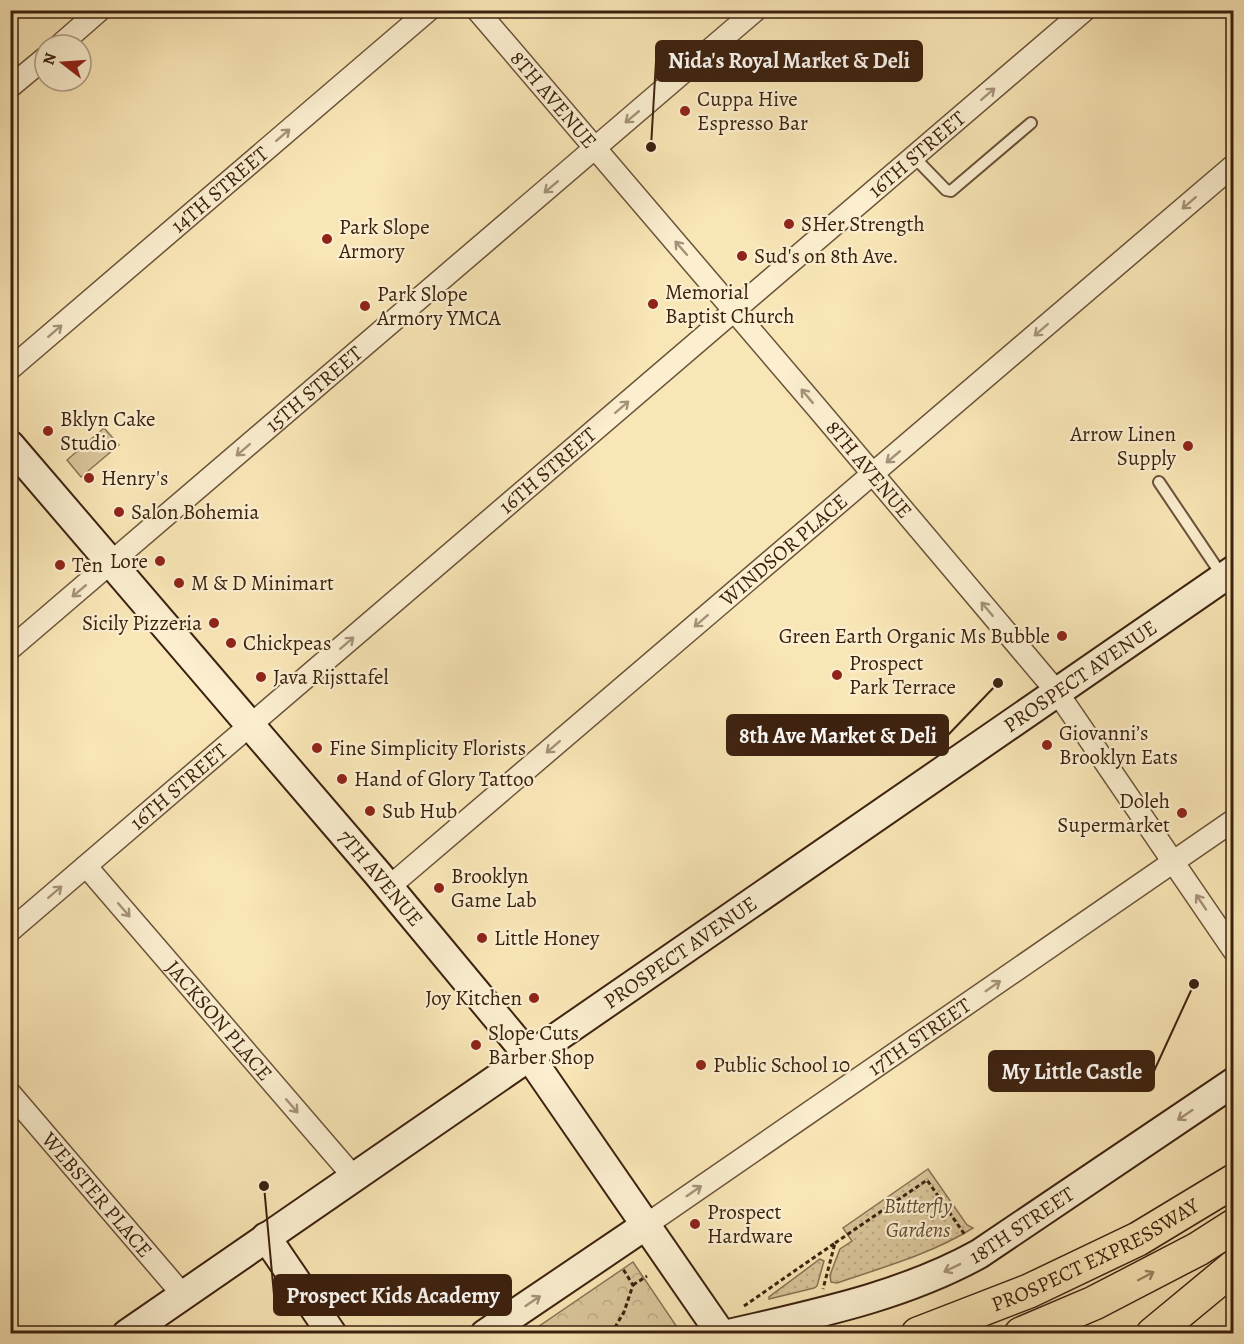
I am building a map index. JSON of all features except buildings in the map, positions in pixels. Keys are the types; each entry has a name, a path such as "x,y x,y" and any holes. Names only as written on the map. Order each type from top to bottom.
{"highway":[{"name":"PROSPECT EXPRESSWAY","path":"918,1334 1029,1291 1138,1239 1233,1181"},
{"name":"PROSPECT EXPRESSWAY","path":"1021,1334 1094,1303 1198,1249 1233,1226"},
{"path":"1154,1334 1233,1267"}],"street":[{"path":"74,33 100,10"},
{"name":"14TH STREET","path":"10,369 429,10"},
{"name":"8TH AVENUE","path":"477,10 1057,692 1233,951"},
{"name":"15TH STREET","path":"10,649 756,10"},
{"name":"16TH STREET","path":"10,931 1085,10"},
{"path":"10,87 33,68"},
{"name":"WINDSOR PLACE","path":"389,887 1233,165"},
{"name":"7TH AVENUE","path":"10,445 389,887 529,1056 721,1334"},
{"name":"PROSPECT AVENUE","path":"127,1334 352,1176 1228,573"},
{"name":"17TH STREET","path":"485,1334 1233,820"},
{"name":"JACKSON PLACE","path":"86,866 352,1176"},
{"name":"18TH STREET","path":"734,1322 786,1327 931,1278 955,1267 979,1254 1233,1082"},
{"name":"WEBSTER PLACE","path":"10,1093 183,1295"},
{"path":"266,1237 332,1334"}],"lane":[{"path":"914,157 946,190 951,191 1031,123"},
{"path":"1159,482 1228,573"}],"path":[{"path":"734,1322 835,1243 927,1180 964,1234"},
{"path":"822,1294 835,1243"},
{"path":"621,1266 633,1285"},
{"path":"611,1334 624,1312 633,1285 646,1276"}],"green space":[{"path":"104,428 119,445 81,477 67,460"},
{"name":"Butterfly Gardens","path":"928,1169 967,1225 973,1228 907,1259 837,1283 831,1282 830,1275 840,1249 852,1241 843,1228"},
{"path":"820,1259 824,1261 817,1286 769,1299 769,1297"},
{"path":"633,1262 681,1333 529,1333"}],"place":[{"name":"Cuppa Hive Espresso Bar","path":"685,111"},
{"name":"Nida's Royal Market & Deli","path":"651,147"},
{"name":"SHer Strength","path":"789,224"},
{"name":"Park Slope Armory","path":"327,239"},
{"name":"Sud's on 8th Ave.","path":"742,256"},
{"name":"Memorial Baptist Church","path":"653,304"},
{"name":"Park Slope Armory YMCA","path":"365,306"},
{"name":"Bklyn Cake Studio","path":"48,431"},
{"name":"Arrow Linen Supply","path":"1188,446"},
{"name":"Henry's","path":"89,478"},
{"name":"Salon Bohemia","path":"119,512"},
{"name":"Lore","path":"160,561"},
{"name":"Ten","path":"60,565"},
{"name":"M & D Minimart","path":"179,583"},
{"name":"Sicily Pizzeria","path":"214,623"},
{"name":"Green Earth Organic Ms Bubble","path":"1062,636"},
{"name":"Chickpeas","path":"231,643"},
{"name":"Prospect Park Terrace","path":"837,675"},
{"name":"Java Rijsttafel","path":"261,677"},
{"name":"8th Ave Market & Deli","path":"998,683"},
{"name":"Giovanni’s Brooklyn Eats","path":"1047,745"},
{"name":"Fine Simplicity Florists","path":"317,748"},
{"name":"Hand of Glory Tattoo","path":"342,779"},
{"name":"Sub Hub","path":"370,811"},
{"name":"Doleh Supermarket","path":"1182,813"},
{"name":"Brooklyn Game Lab","path":"439,888"},
{"name":"Little Honey","path":"482,938"},
{"name":"My Little Castle","path":"1194,984"},
{"name":"Joy Kitchen","path":"534,998"},
{"name":"Slope Cuts Barber Shop","path":"476,1045"},
{"name":"Public School 10","path":"701,1065"},
{"name":"Prospect Kids Academy","path":"264,1186"},
{"name":"Prospect Hardware","path":"695,1224"}]}
